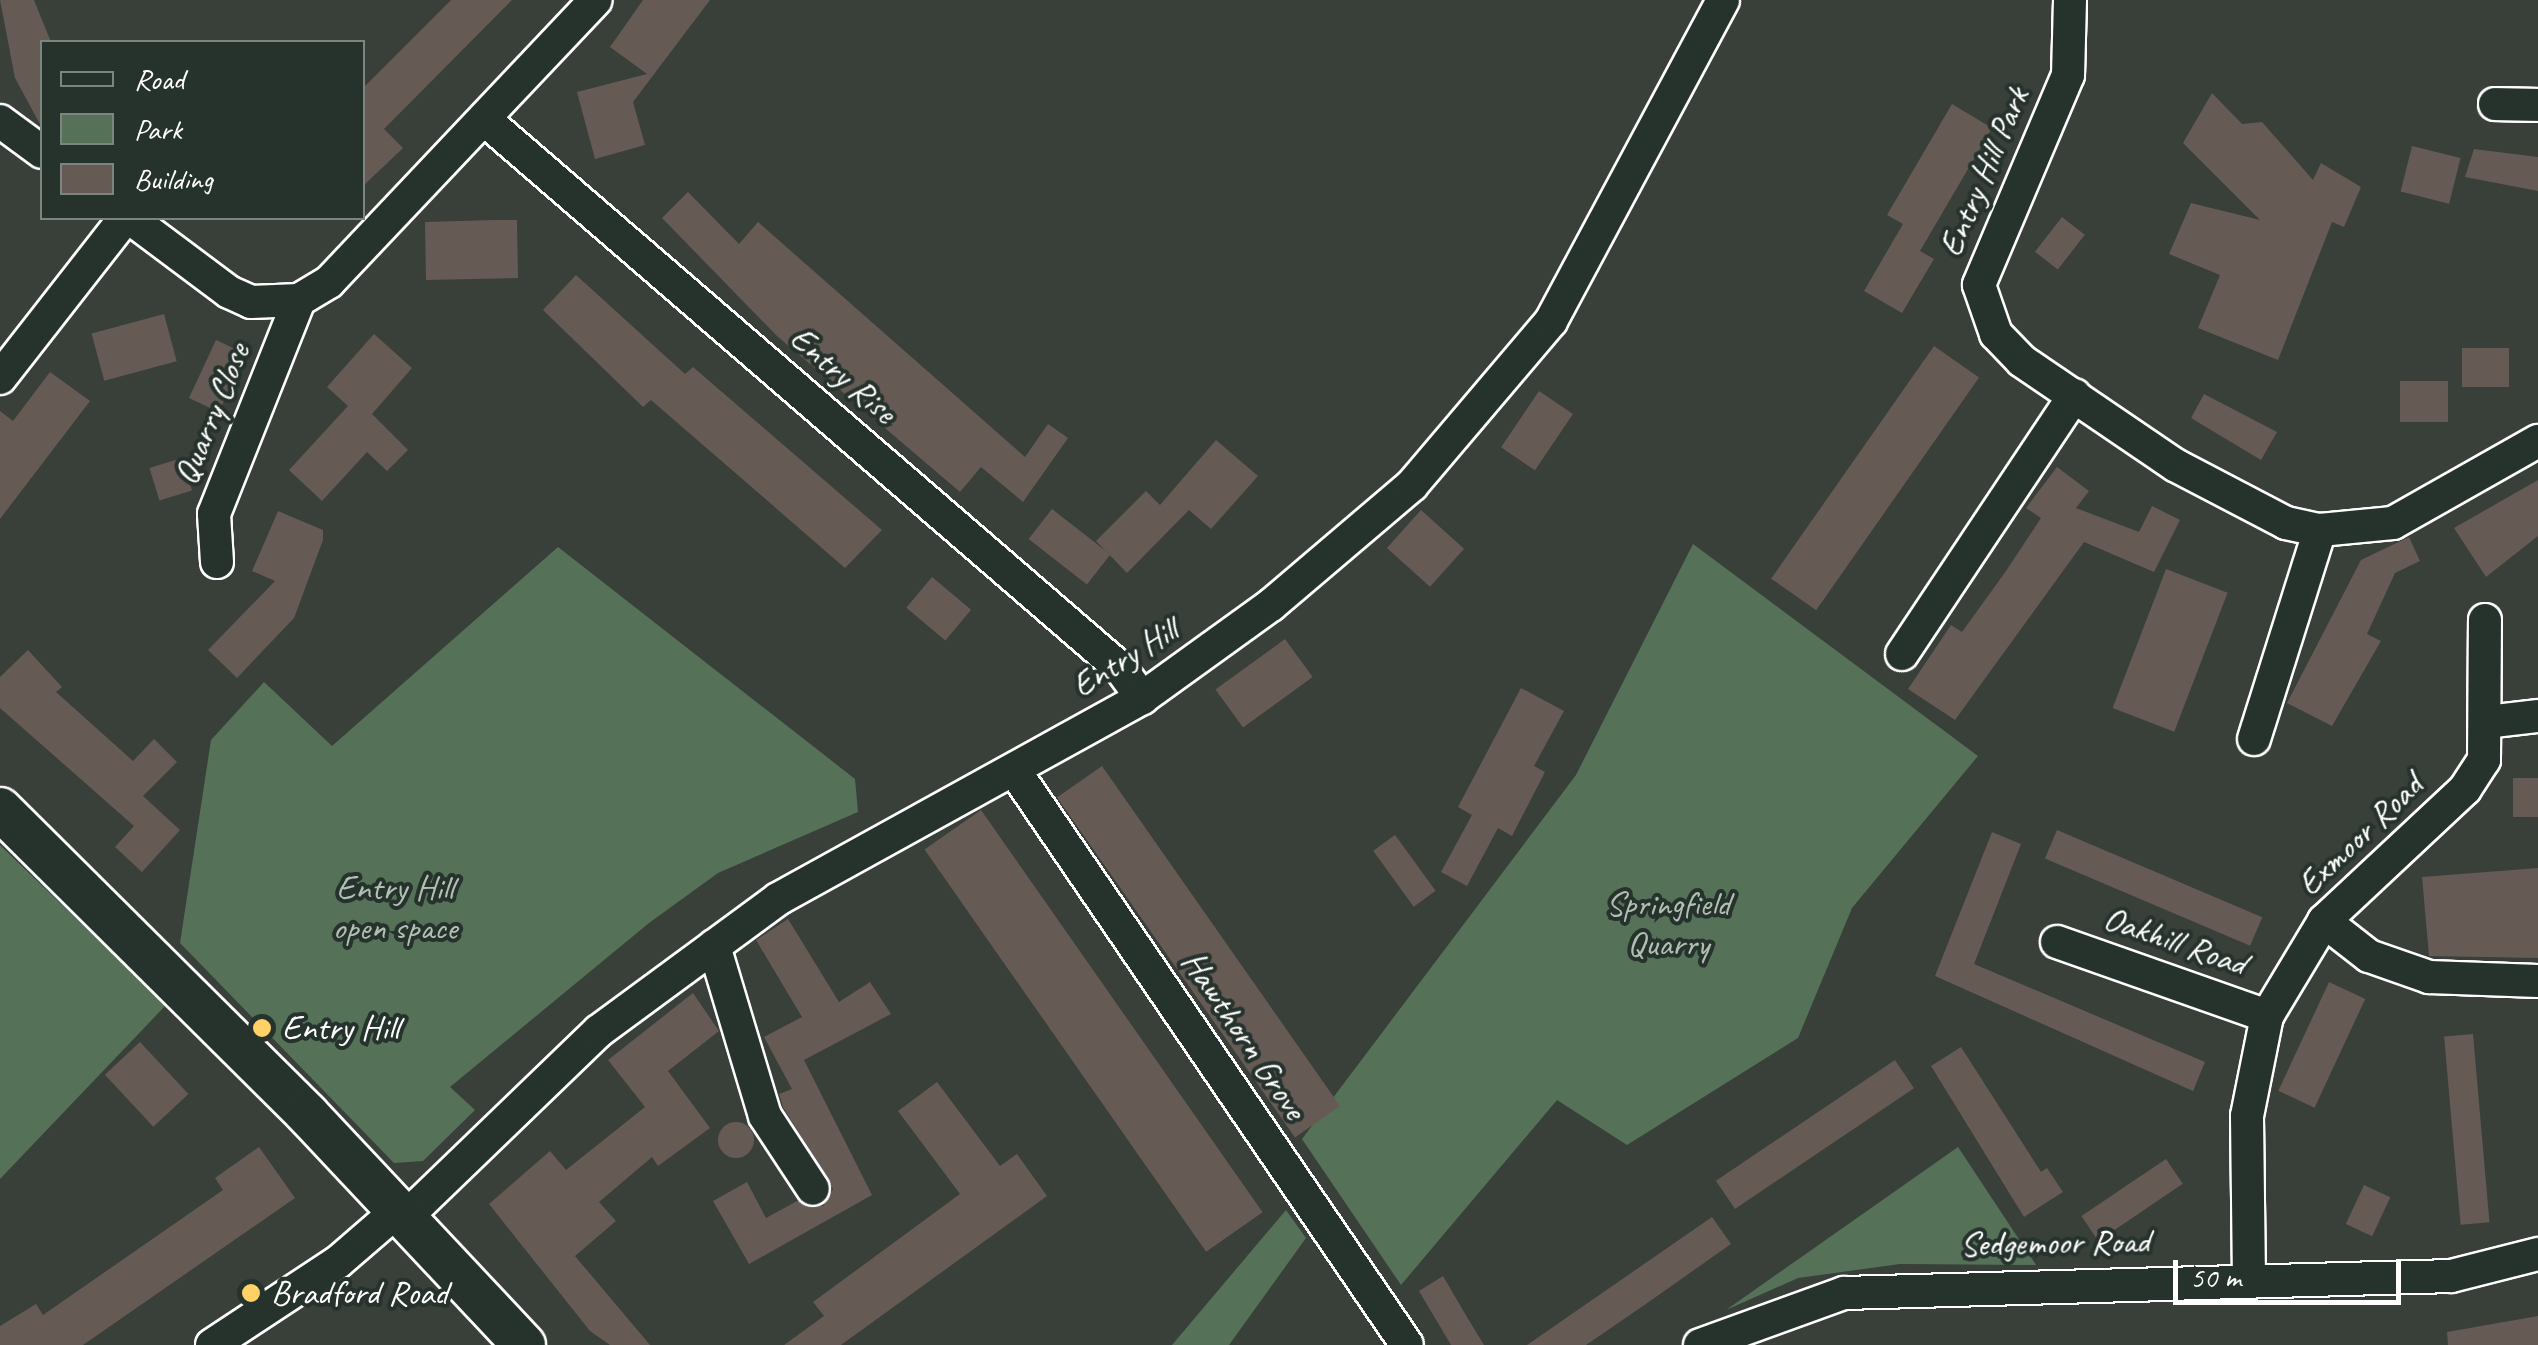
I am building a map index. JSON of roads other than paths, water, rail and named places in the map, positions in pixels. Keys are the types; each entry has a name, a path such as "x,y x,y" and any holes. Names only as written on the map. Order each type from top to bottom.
{"main road":[{"path":"0,810 524,1345"}],"street":[{"path":"130,220 230,292 251,302 299,300 329,282 596,0"},
{"name":"Entry Hill","path":"212,1345 400,1216 599,1031 778,900 1142,698 1272,605 1469,427 1551,321 1723,0"},
{"name":"Entry Hill Park","path":"2070,0 2068,75 1979,284 1996,334 2022,361 2175,465 2286,524 2320,530 2393,523 2538,441"},
{"path":"2495,104 2538,105"},
{"name":"Entry Rise","path":"484,120 1093,644 1142,698"},
{"path":"0,121 40,151"},
{"path":"0,378 125,220"},
{"name":"Quarry Close","path":"217,562 214,514 299,300"},
{"path":"1902,654 2074,395"},
{"path":"2254,739 2320,530"},
{"name":"Exmoor Road","path":"2250,1280 2247,1116 2267,1016 2324,921 2465,789 2484,760 2485,620"},
{"path":"2486,722 2538,716"},
{"name":"Hawthorn Grove","path":"1014,770 1407,1345"},
{"path":"2324,921 2369,956 2429,977 2538,981"},
{"name":"Oakhill Road","path":"2057,942 2267,1016"},
{"path":"714,946 765,1116 813,1189"},
{"name":"Sedgemoor Road","path":"1700,1345 1844,1293 2451,1276 2538,1254"}],"place":[{"name":"Entry Hill","path":"262,1028"},
{"name":"Bradford Road","path":"251,1293"}],"park label":[{"name":"Entry Hill open space","path":"395,908"},
{"name":"Springfield Quarry","path":"1668,924"}]}
